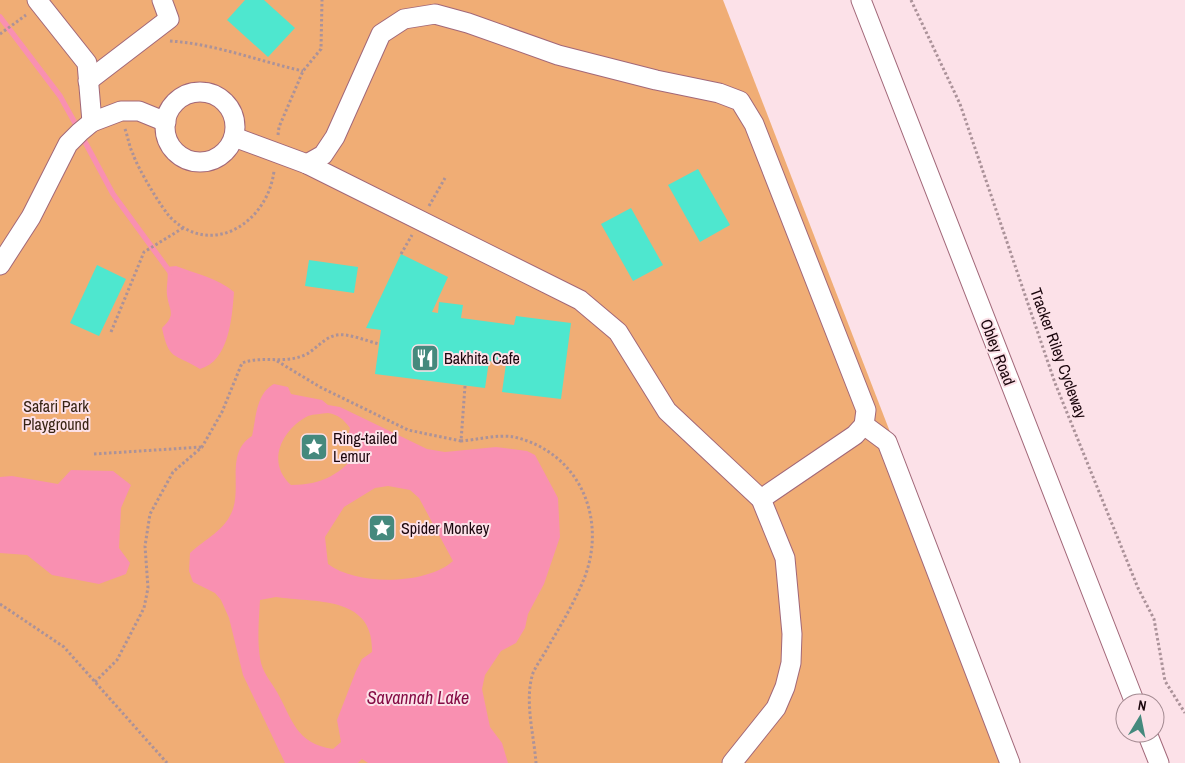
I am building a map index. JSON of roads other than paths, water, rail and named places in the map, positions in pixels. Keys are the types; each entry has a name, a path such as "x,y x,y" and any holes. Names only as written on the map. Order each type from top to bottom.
{"street":[{"path":"38,0 86,63 88,80 86,127"},
{"path":"88,80 169,19 162,0"},
{"name":"Obley Road","path":"861,0 1131,693"},
{"path":"307,164 323,155 335,137 381,34 404,19 435,14 468,22 558,55 656,80 719,93 740,102 754,124 866,410 864,425 855,435 761,499"},
{"path":"191,94 210,94 227,105 233,114 236,125 230,148 216,158 199,162 187,160 177,154 170,145 166,134 166,122 169,112 182,98 191,94"},
{"path":"0,265 31,217 68,144 86,127 121,111 139,111 166,122"},
{"path":"234,137 307,164 580,300 618,332 667,411 761,499 785,558 792,634 791,663 785,687 776,708 732,763"},
{"path":"864,425 887,442 1010,763"},
{"path":"1151,743 1159,763"}],"water":[{"path":"176,266 214,280 234,292 230,326 223,348 210,364 200,369 178,358 170,351 162,328 171,316 167,295 167,267"},
{"name":"Savannah Lake","path":"274,384 288,387 291,394 322,400 328,405 340,407 427,449 445,452 496,447 527,451 535,455 558,498 560,537 544,584 528,614 525,628 516,643 501,651 485,675 482,689 490,727 502,743 508,763 368,763 362,759 358,763 285,763 243,675 229,618 221,600 215,593 193,582 189,571 190,553 215,534 230,516 235,500 239,451 252,436 260,400 268,388","holes":["328,413 338,416 345,422 350,428 348,437 360,449 346,465 330,476 312,483 291,485 283,476 279,467 278,457 284,438 298,422 308,416","388,486 410,490 419,498 453,561 441,569 426,575 391,580 356,576 328,564 325,537 344,507 375,488","276,597 339,605 353,611 363,620 370,634 372,652 362,659 356,671 337,720 341,742 333,749 320,746 303,736 292,721 264,672 259,651 260,600"]},
{"path":"71,470 113,471 131,485 121,508 119,548 130,563 126,574 99,584 52,575 27,555 0,553 0,477 12,476 58,484"}],"waterway":[{"path":"0,17 60,96 75,123"},
{"path":"85,142 113,194 170,272"}],"place":[{"name":"Bakhita Cafe","path":"425,358"},
{"name":"Ring-tailed Lemur","path":"314,447"},
{"name":"Spider Monkey","path":"382,528"}],"park label":[{"name":"Safari Park Playground","path":"56,415"}]}
